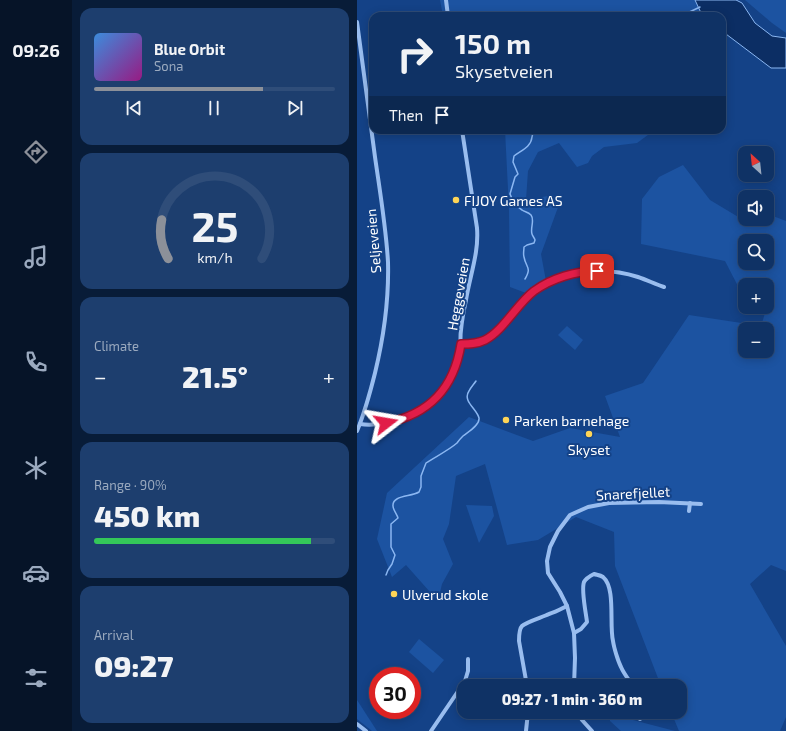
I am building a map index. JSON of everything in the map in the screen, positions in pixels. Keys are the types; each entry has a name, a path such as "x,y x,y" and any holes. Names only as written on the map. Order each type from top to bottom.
{"street":[{"path":"446,0 448,12"},
{"name":"Seljeveien","path":"357,22 369,110"},
{"name":"Seljeveien","path":"357,431 369,397 381,349 386,316 388,270 387,252 372,134"},
{"name":"Heggeveien","path":"360,424 375,425 401,420 417,413 430,404 441,393 449,381 456,364 461,344 461,324 476,255 477,234 463,134"},
{"path":"461,344 476,343 486,340 498,330 523,301 533,292 548,283 571,274 591,271 618,272 638,277 664,287"},
{"name":"Snarefjellet","path":"574,679 574,633 567,606 548,573 547,561 550,547 558,531 570,515 588,507 609,503 659,502 701,504"},
{"name":"Snarefjellet","path":"689,511 690,503"},
{"path":"574,633 581,629 587,622 583,591 584,583 586,579 594,574 600,576 604,578 610,589 613,641 621,667 629,679"},
{"path":"526,679 519,641 521,627 567,606"},
{"path":"431,731 465,681 468,671 468,659"},
{"path":"526,731 527,719"},
{"path":"581,719 592,731"},
{"path":"357,724 366,731"}],"shaded area":[{"path":"440,0 715,0 705,12 442,12"},
{"path":"695,0 736,0 742,3 755,23 772,36 786,38 786,68 771,68 726,34 726,12 701,12"},
{"path":"745,0 786,0 786,33 772,23"},
{"path":"505,134 649,134 637,143 604,147 592,156 588,163 577,167 559,143 538,152 528,171 526,200 548,196 561,199 541,254 546,281 534,296 510,287 509,209"},
{"path":"683,165 710,200 738,217 738,226 774,226 774,216 786,221 786,571 771,565 750,584 786,646 786,717 780,731 679,731 674,719 687,719 687,679 658,679 615,566 614,532 576,517 538,540 507,545 485,464 456,476 449,524 443,539 453,564 442,584 438,601 406,565 392,577 377,539 387,493 469,417 533,441 570,428 620,437 605,396 643,383 689,315 738,322 738,358 774,358 774,322 762,322 765,314 774,314 774,278 738,278 738,286 725,261 641,244 642,199 659,177"},
{"path":"567,326 583,340 575,350 558,335"},
{"path":"466,505 492,506 494,516 479,543"},
{"path":"419,639 444,660 433,673 409,652"},
{"path":"357,700 377,731 372,731 357,719"},
{"path":"610,719 632,719 675,731 621,731 610,721"}],"waterway":[{"path":"689,12 700,7"},
{"path":"525,279 528,268 524,256 524,247 534,243 535,240 532,235 533,219 530,214 522,210 517,205 510,194 515,177 518,174 513,162 514,156 526,148 530,143 533,134"},
{"path":"386,575 395,555 391,547 391,524 398,518 393,508 394,502 399,498 419,492 421,487 421,476 426,463 454,446 478,423 478,415 467,398 469,391 476,381"}],"place":[{"name":"FIJOY Games AS","path":"456,200"},
{"name":"Parken barnehage","path":"506,420"},
{"name":"Skyset","path":"589,434"},
{"name":"Ulverud skole","path":"394,594"}],"route":[{"path":"386,423 406,418 417,413 438,396 451,378 461,344 476,343 491,336 523,301 543,286 571,274 597,271"}]}
